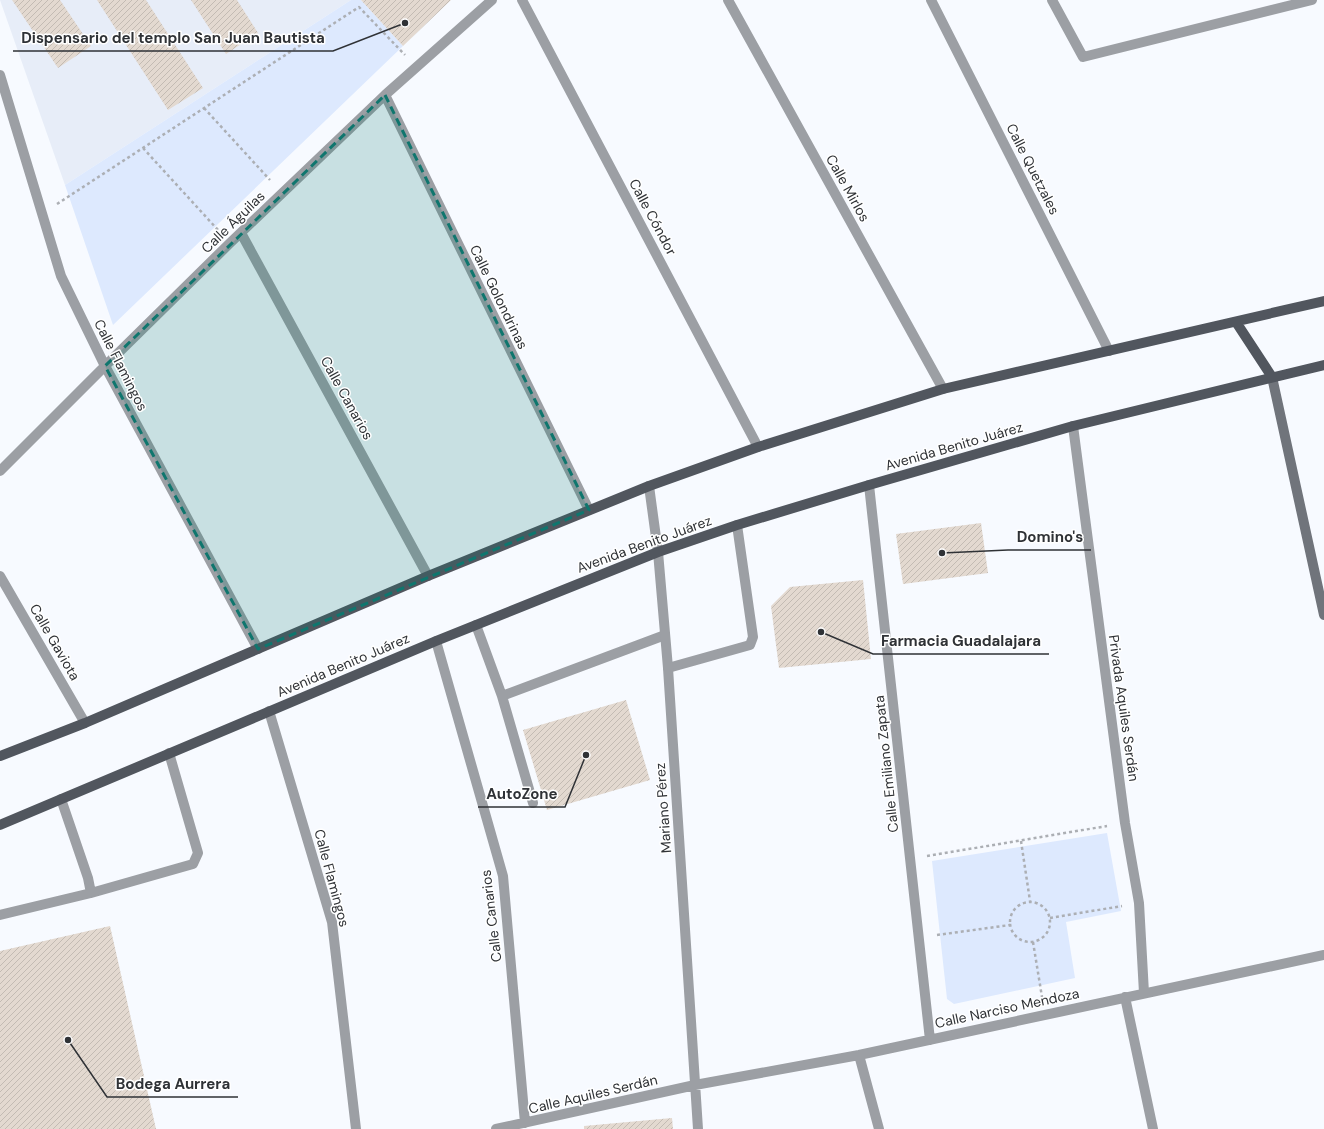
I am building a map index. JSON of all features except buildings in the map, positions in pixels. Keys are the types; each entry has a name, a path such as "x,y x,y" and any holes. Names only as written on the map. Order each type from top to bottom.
{"main road":[{"path":"0,756 85,723 428,576 589,510 649,486 758,447 943,389 1324,301"},
{"path":"1236,322 1272,377"},
{"name":"Avenida Benito Juárez","path":"0,825 436,641 658,552 737,525 1073,426 1324,365"}],"street":[{"name":"Calle Águilas","path":"0,472 230,243 385,95 492,0"},
{"name":"Calle Cóndor","path":"522,0 758,447"},
{"name":"Calle Mirlos","path":"728,0 943,389"},
{"name":"Calle Quetzales","path":"931,0 1109,350"},
{"path":"1052,0 1083,57 1312,0"},
{"name":"Calle Flamingos","path":"0,75 61,276 105,366 258,649"},
{"name":"Calle Golondrinas","path":"385,95 589,510"},
{"name":"Calle Canarios","path":"241,233 428,576"},
{"path":"1272,377 1324,615"},
{"name":"Privada Aquiles Serdán","path":"1073,426 1125,823 1138,903 1144,993"},
{"name":"Calle Emiliano Zapata","path":"869,485 920,937 930,1040"},
{"name":"Mariano Pérez","path":"649,486 658,552 668,668 698,1129"},
{"path":"668,668 750,645 753,637 737,525"},
{"name":"Calle Gaviota","path":"0,576 85,723"},
{"path":"476,625 502,696 533,803"},
{"path":"502,696 665,635"},
{"name":"Calle Canarios","path":"436,641 503,876 525,1123"},
{"name":"Calle Flamingos","path":"269,711 332,922 356,1129"},
{"path":"0,915 91,893 193,864 198,853 169,753"},
{"path":"61,799 88,878 91,893"},
{"name":"Calle Narciso Mendoza","path":"695,1085 859,1055 1324,955"},
{"path":"1125,997 1154,1129"},
{"path":"859,1055 879,1129"},
{"name":"Calle Aquiles Serdán","path":"498,1129 695,1085"}],"path":[{"path":"42,214 359,7 416,67"},
{"path":"204,108 282,194"},
{"path":"143,148 230,243"},
{"path":"910,858 1125,823"},
{"path":"1021,841 1030,902"},
{"path":"1023,903 1037,903 1043,906 1050,918 1048,930 1045,936 1033,942 1027,942 1016,937 1010,925 1012,912 1023,903"},
{"path":"1050,918 1138,903"},
{"path":"920,937 1010,925"},
{"path":"1033,942 1045,1014"}],"highlighted area":[{"path":"385,95 589,510 258,649 105,366"}],"shaded area":[{"path":"0,0 351,0 65,185"},
{"path":"351,0 361,0 403,46 113,325 65,185"},
{"path":"1107,833 1121,911 1066,922 1075,978 954,1004 947,999 932,861"}],"place":[{"name":"Dispensario del templo San Juan Bautista","path":"405,23"},
{"name":"Domino's","path":"942,553"},
{"name":"Farmacia Guadalajara","path":"821,632"},
{"name":"AutoZone","path":"586,755"},
{"name":"Bodega Aurrera","path":"68,1040"}]}
